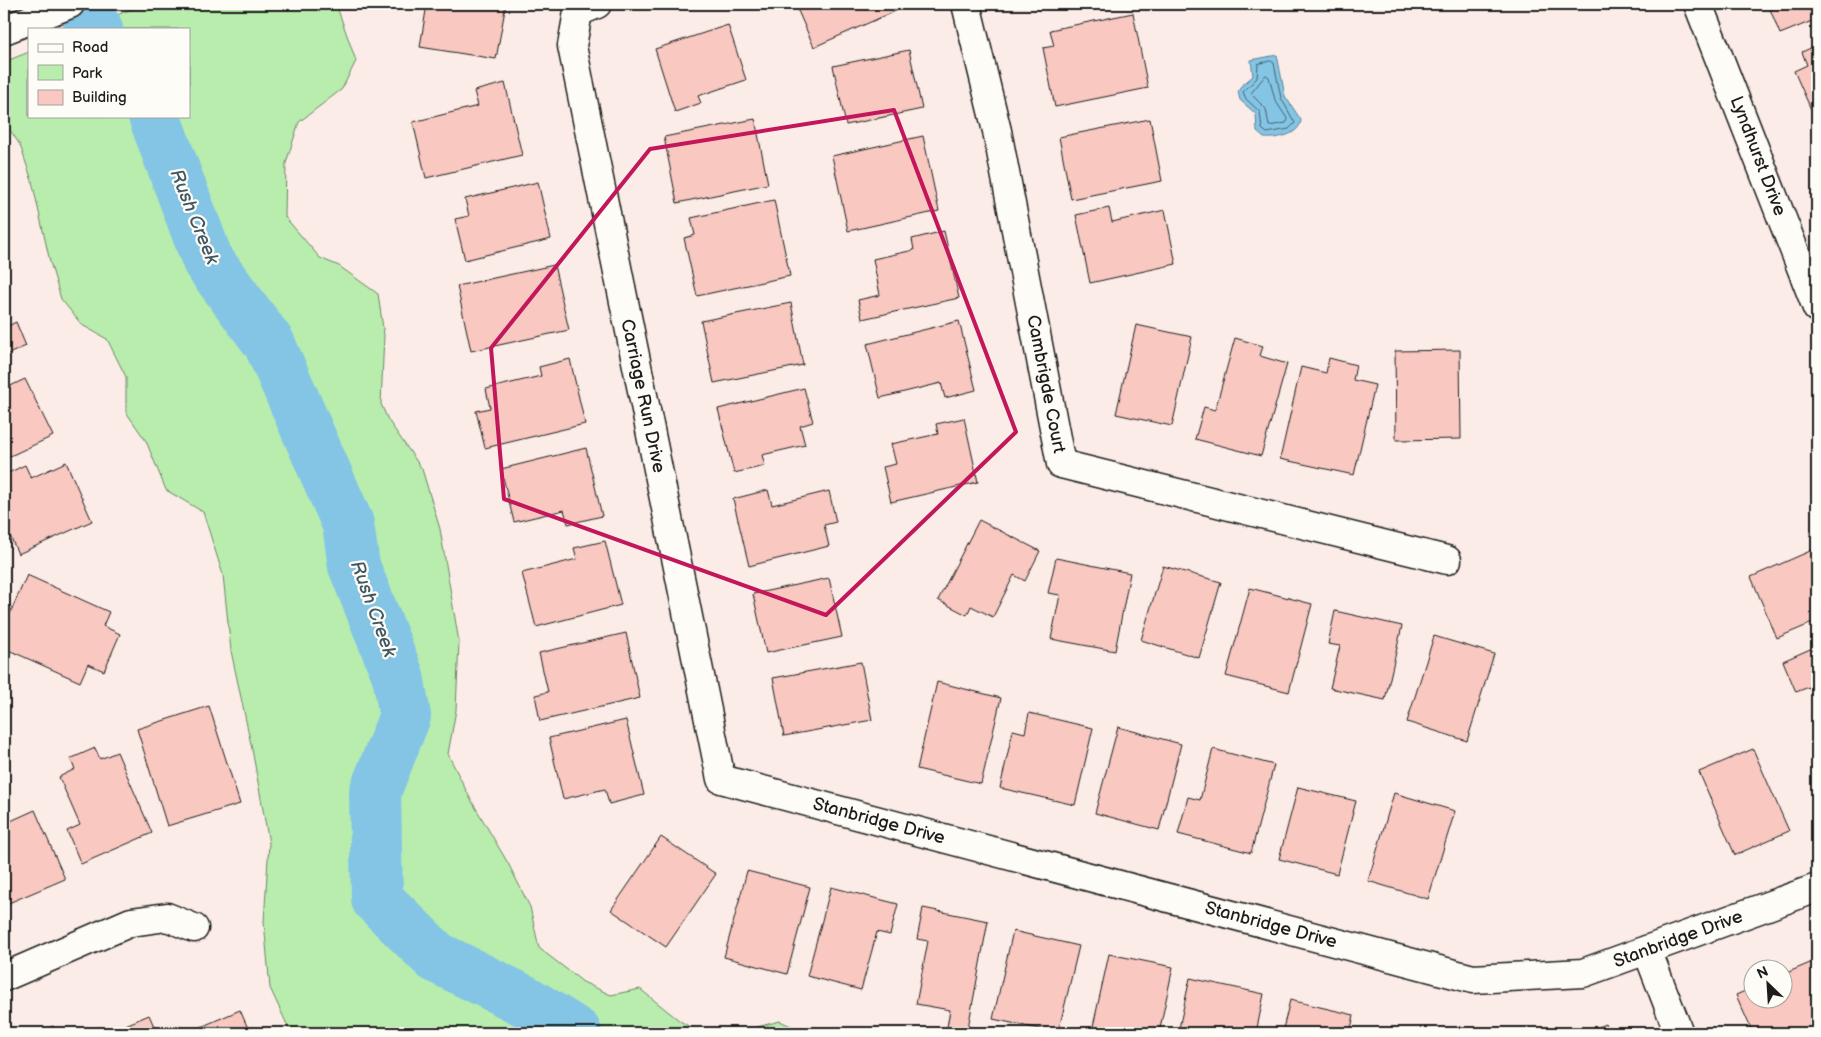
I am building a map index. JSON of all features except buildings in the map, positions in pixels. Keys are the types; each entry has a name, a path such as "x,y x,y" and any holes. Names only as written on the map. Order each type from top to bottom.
{"street":[{"path":"4,30 70,4"},
{"name":"Cambrigde Court","path":"966,4 997,132 1061,464 1447,560"},
{"name":"Lyndhurst Drive","path":"1698,4 1817,308"},
{"name":"Carriage Run Drive","path":"587,8 572,46 721,779"},
{"name":"Stanbridge Drive","path":"721,779 1473,979 1583,973 1817,888"},
{"path":"4,977 131,922 167,917 194,928"},
{"path":"1647,950 1679,1033"}],"highlighted area":[{"path":"894,110 1016,432 826,615 504,499 491,348 650,149"}],"green space":[{"path":"143,4 336,4 356,61 342,89 299,122 286,163 285,217 320,258 339,266 378,294 384,335 381,404 388,420 422,469 440,529 459,642 456,710 448,754 530,907 539,948 583,982 611,995 640,989 680,1021 700,1033 291,1033 270,988 264,922 269,843 252,749 231,651 223,575 203,512 166,490 146,441 126,412 126,377 107,339 82,325 61,299 50,262 32,181 20,145 4,121 4,62 28,52 28,118 190,118 190,28 86,28"},
{"path":"780,1021 806,1033 738,1033 745,1030"}],"water":[{"path":"1277,55 1285,96 1301,120 1300,125 1292,133 1281,137 1264,138 1257,132 1256,114 1240,100 1238,92 1241,86 1253,76 1251,60"}],"waterway":[{"name":"Rush Creek","path":"87,15 96,28"},
{"name":"Rush Creek","path":"155,118 208,261 269,343 348,524 354,566 398,676 405,716 375,792 377,899 436,957 525,1001 576,1033"}]}
